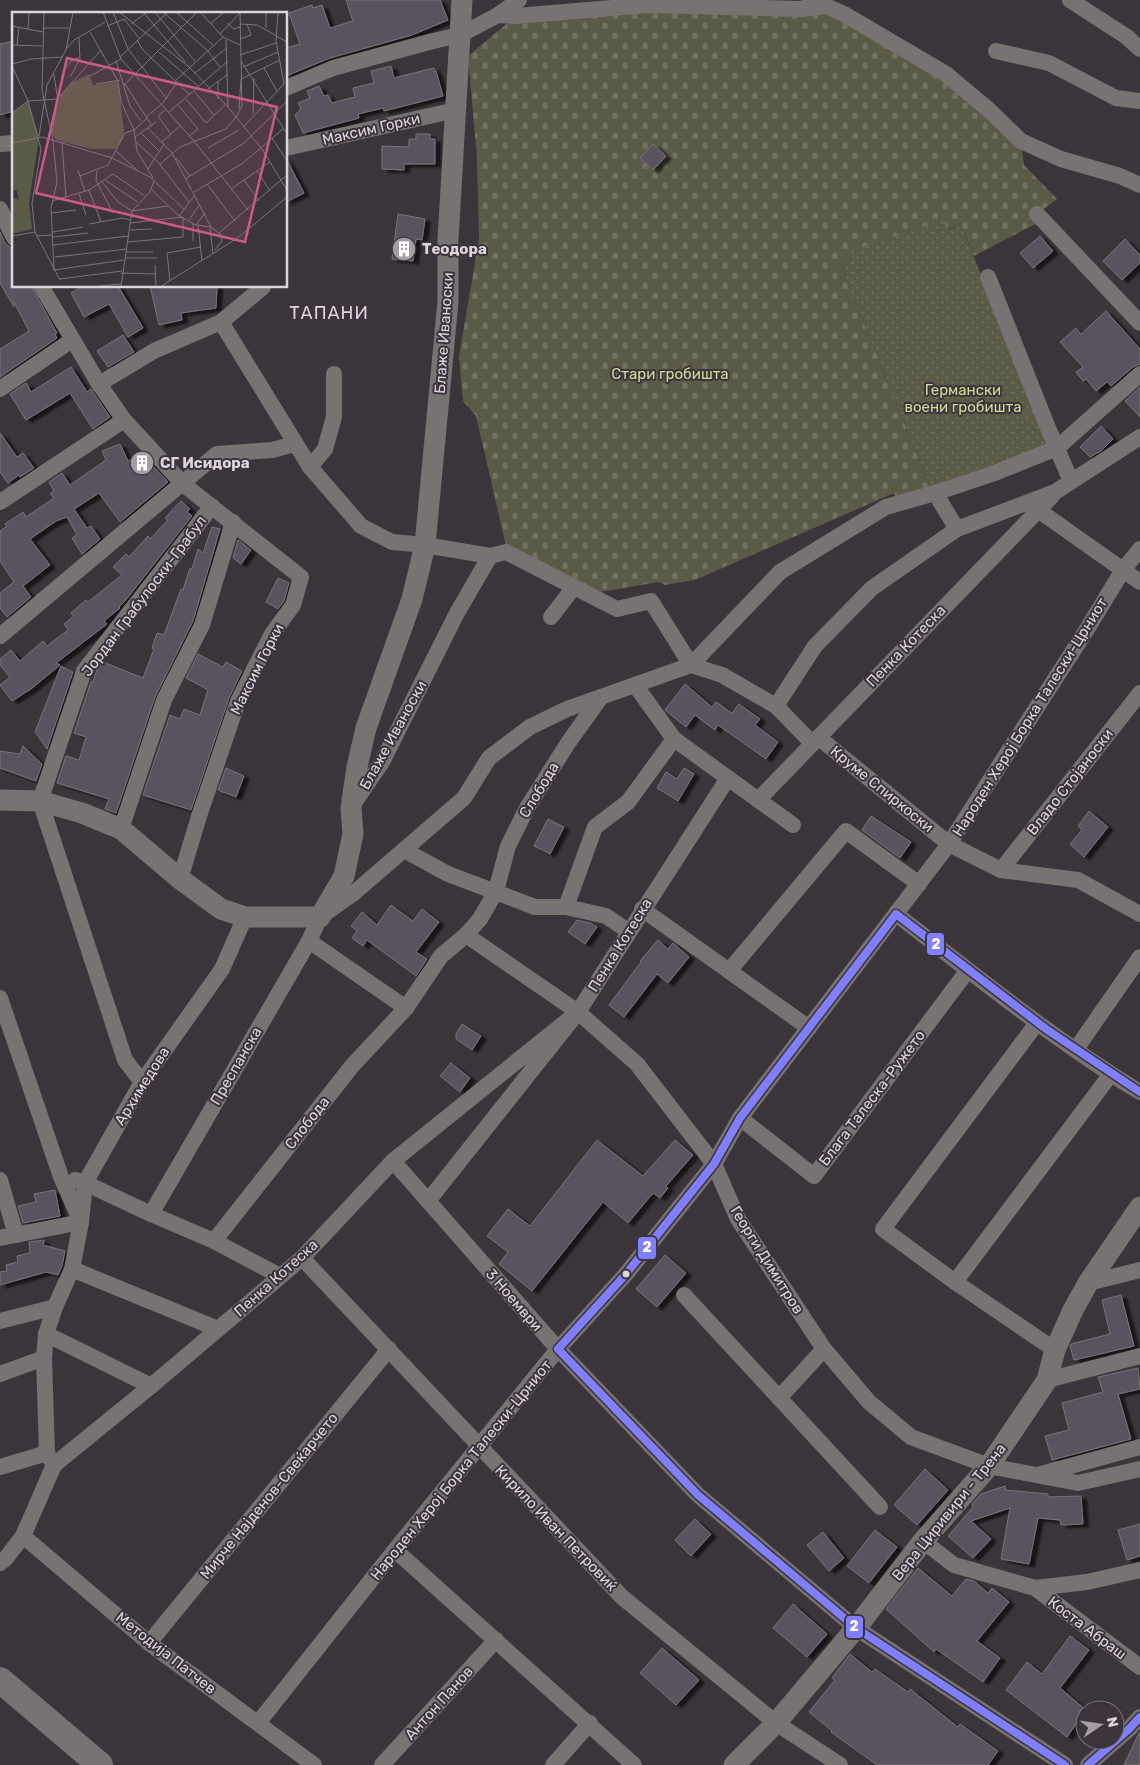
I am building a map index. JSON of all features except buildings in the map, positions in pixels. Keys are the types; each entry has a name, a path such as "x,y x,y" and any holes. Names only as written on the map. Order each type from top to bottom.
{"main road":[{"path":"0,1680 100,1765"}],"street":[{"name":"Блаже Иваноски","path":"320,917 344,876 353,834 351,808 366,728 412,599 425,545 448,301 448,240 462,0"},
{"path":"288,87 333,68 460,35 498,15 519,0"},
{"path":"498,15 516,16 648,5 804,3 824,0"},
{"path":"1070,0 1127,37 1140,49"},
{"path":"804,3 826,6 844,14 946,74 1021,141 1061,159 1120,176 1140,185"},
{"path":"996,50 1049,63 1116,98 1140,101"},
{"name":"Максим Горки","path":"288,148 456,110"},
{"path":"0,209 12,234"},
{"path":"1037,214 1140,323"},
{"path":"988,277 1072,481"},
{"name":"Максим Горки","path":"42,288 99,384 124,420 183,484 302,577 293,604 272,634 238,701 180,879"},
{"path":"99,384 154,351 221,322 262,288"},
{"path":"221,322 310,467 361,526 392,542 425,545 490,556 506,552 616,609 651,601 691,665"},
{"path":"0,389 72,340"},
{"path":"310,467 325,449 334,417 334,374"},
{"path":"0,800 40,801 82,813 121,829 180,879 221,909 245,917 320,917 354,893 464,798 489,758 530,727 567,709 691,665 780,572 886,507 935,493 1057,448 1140,374"},
{"path":"0,502 124,420"},
{"name":"Пенка Котеска","path":"758,800 1036,506 1140,438"},
{"path":"0,636 217,454 272,450 296,444"},
{"path":"935,493 957,529"},
{"name":"Јордан Грабулоски-Грабул","path":"40,801 84,671 212,506"},
{"path":"1036,506 1140,582"},
{"name":"Пенка Котеска","path":"776,706 815,646 872,588 957,529 1036,506"},
{"name":"Јордан Грабулоски-Грабул","path":"121,829 164,700 202,625 233,522"},
{"name":"Народен Херој Борка Талески-Црниот","path":"258,1723 558,1349 626,1274 714,1164 740,1118 949,844 1123,570 1140,549"},
{"name":"Блаже Иваноски","path":"351,808 382,762 457,613 490,556"},
{"path":"551,617 574,587"},
{"name":"Круме Спиркоски","path":"691,665 722,675 776,706 815,740 949,844 1000,870 1078,880 1140,914"},
{"path":"635,685 674,739 793,825"},
{"name":"Владо Стојаноски","path":"1000,870 1140,693"},
{"name":"Слобода","path":"214,1241 352,1066 406,1008 441,956 466,935 480,919 496,891 508,846 527,808 568,743 601,697"},
{"path":"566,908 595,828 628,802 674,739"},
{"name":"Пенка Котеска","path":"428,1201 578,1012 642,909 728,778"},
{"path":"40,801 125,1060 142,1082"},
{"path":"729,971 846,831 919,884"},
{"path":"404,850 448,874 535,907 566,908 606,916 628,931"},
{"path":"642,909 809,1028"},
{"path":"896,914 1038,1022 1111,1074 1140,1092"},
{"name":"Архимедова","path":"50,1459 44,1358 46,1334 72,1269 82,1222 84,1182 142,1082 222,969 245,917"},
{"name":"Преспанска","path":"151,1214 309,941 320,917"},
{"path":"466,935 578,1012"},
{"path":"309,941 406,1008"},
{"path":"1076,1049 1140,957"},
{"name":"Блага Талеска-Ружето","path":"740,1118 814,1176 968,970"},
{"path":"0,998 61,1177 82,1222 8,1236 0,1180"},
{"name":"Пенка Котеска","path":"0,1563 23,1536 50,1459 151,1386 302,1258 393,1161 578,1012"},
{"name":"Георги Димитров","path":"578,1012 637,1064 714,1164 738,1219 824,1349 869,1402 910,1437 989,1466 1078,1483 1140,1469"},
{"path":"1038,1022 883,1229 954,1282 1055,1350"},
{"path":"954,1282 1111,1074"},
{"name":"3 Ноември","path":"393,1161 558,1349 698,1495 856,1628 1065,1765"},
{"path":"61,1177 84,1182 214,1241 280,1276"},
{"name":"Вера Циривири - Трена","path":"734,1765 776,1723 856,1628 923,1542 989,1466 1047,1380 1055,1350 1073,1310 1088,1283 1140,1207"},
{"name":"Кирило Иван Петровиќ","path":"302,1258 622,1597 776,1723 840,1765"},
{"path":"72,1269 218,1329"},
{"path":"1088,1283 1140,1270"},
{"path":"684,1295 880,1507"},
{"path":"0,1321 56,1306"},
{"path":"46,1334 151,1386"},
{"name":"Мирче Најденов-Свеќарчето","path":"150,1643 389,1348"},
{"path":"779,1398 824,1349"},
{"path":"1047,1380 1140,1356"},
{"path":"0,1374 44,1358"},
{"path":"1037,1475 1140,1447"},
{"path":"0,1468 50,1459"},
{"name":"Методиjа Патчев","path":"23,1536 150,1643 314,1765"},
{"name":"Коста Абраш","path":"923,1542 954,1565 1034,1588 1140,1667"},
{"path":"395,1550 590,1723 634,1765"},
{"name":"Коста Абраш","path":"1034,1588 1087,1582 1140,1570"},
{"name":"Антон Панов","path":"382,1765 496,1640"},
{"path":"1088,1765 1140,1717"},
{"path":"553,1765 590,1723"}],"green space":[{"name":"Стари гробишта","path":"826,6 899,46 1021,141 1024,165 1057,199 1037,214 1039,222 974,256 961,225 840,264 932,491 896,499 894,493 695,580 665,585 659,582 600,592 506,546 476,416 463,401 459,357 479,239 477,157 468,56 516,16"},
{"name":"Германски воени гробишта","path":"943,220 948,230 961,225 1051,447 932,491 840,264 854,258 851,251"}],"transit line":[{"name":"2","path":"1065,1765 856,1628 698,1495 558,1349 626,1274 714,1164 740,1118 896,914 1046,1029 1140,1092"},
{"name":"2","path":"1088,1765 1140,1717"}],"place":[{"name":"Теодора","path":"404,249"},
{"name":"СГ Исидора","path":"142,463"}],"district":[{"name":"ТАПАНИ","path":"329,313"}]}
